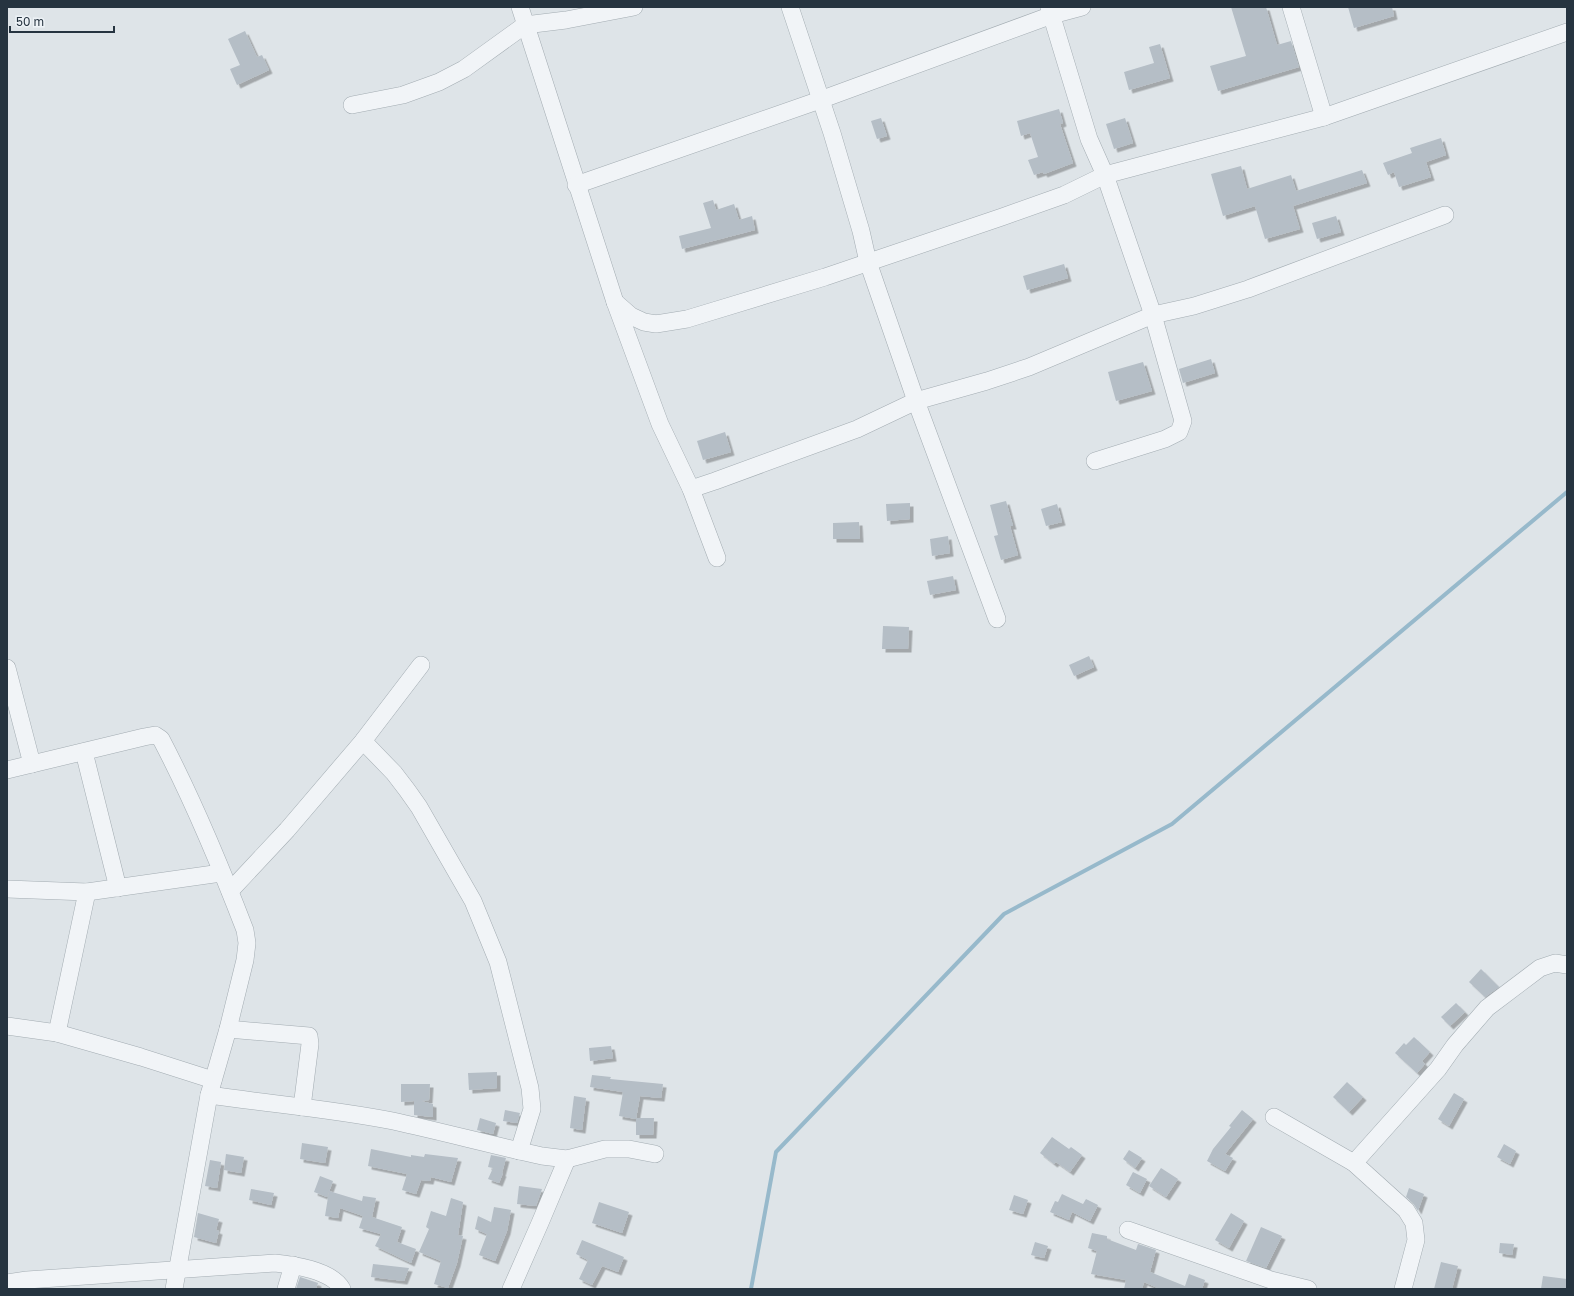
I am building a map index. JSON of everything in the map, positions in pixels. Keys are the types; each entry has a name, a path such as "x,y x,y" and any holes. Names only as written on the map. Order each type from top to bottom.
{"street":[{"path":"520,7 576,185 615,302 660,424 691,489 717,558"},
{"path":"352,105 403,95 439,82 464,69 525,25 566,20 634,7"},
{"path":"790,7 832,134 861,230 868,262 916,401 997,619"},
{"path":"576,185 820,100 1051,11 1082,7"},
{"path":"1291,7 1324,117"},
{"path":"1051,11 1089,139 1105,175 1153,314 1183,421 1180,432 1165,439 1095,460"},
{"path":"615,302 631,316 644,322 656,324 687,319 804,283 1050,200 1105,175 1324,117 1567,32"},
{"path":"691,489 715,482 857,429 916,401 987,381 1029,367 1153,314 1194,306 1248,289 1445,215"},
{"path":"230,891 287,830 363,741 421,664"},
{"path":"7,668 32,764"},
{"path":"7,770 144,737 155,735 161,739 181,778 221,874 230,891 245,930 247,943 245,960 228,1029 211,1088 179,1269 174,1289"},
{"path":"363,741 394,773 419,807 473,901 498,962 532,1101 532,1109 519,1151"},
{"path":"84,752 118,888"},
{"path":"7,889 87,892 221,874"},
{"path":"57,1033 87,892"},
{"path":"1354,1163 1438,1069 1455,1045 1487,1008 1540,968 1555,963 1567,965"},
{"path":"7,1026 57,1033 141,1057 211,1088 267,1104 302,1107 393,1121 542,1156 567,1159 605,1149 629,1149 655,1154"},
{"path":"228,1029 309,1036 310,1044 302,1107"},
{"path":"1274,1117 1354,1163 1406,1210 1414,1223 1416,1240 1403,1289"},
{"path":"511,1289 567,1159"},
{"path":"1128,1230 1271,1280 1308,1289"},
{"path":"7,1283 27,1280 276,1263 293,1265 318,1272 340,1284 342,1289"},
{"path":"286,1289 293,1265"}],"building":[{"path":"1231,7 1266,7 1277,45 1291,41 1299,67 1218,91 1210,66 1246,56"},
{"path":"1348,7 1392,7 1394,16 1354,28"},
{"path":"245,31 257,57 262,55 269,70 237,85 230,69 240,65 228,39"},
{"path":"1160,44 1170,78 1129,90 1124,72 1154,63 1149,47"},
{"path":"1059,109 1063,123 1060,124 1073,163 1044,174 1043,172 1034,175 1028,160 1038,157 1030,133 1021,136 1017,121"},
{"path":"881,118 887,136 877,139 871,121"},
{"path":"1125,118 1133,143 1114,149 1106,124"},
{"path":"1441,138 1446,155 1426,162 1431,177 1399,187 1394,172 1388,175 1383,163 1412,153 1410,148"},
{"path":"1241,166 1247,189 1291,175 1296,191 1362,170 1367,183 1293,206 1300,229 1265,239 1255,206 1223,216 1211,174"},
{"path":"713,200 716,210 734,204 739,220 752,216 755,230 682,249 679,236 711,228 703,203"},
{"path":"1336,216 1341,232 1317,239 1312,223"},
{"path":"1064,264 1068,278 1027,290 1023,276"},
{"path":"1211,359 1215,373 1183,383 1179,369"},
{"path":"1143,362 1152,391 1116,401 1108,372"},
{"path":"725,432 731,452 703,460 697,441"},
{"path":"1006,501 1013,526 1010,526 1018,555 1001,560 994,536 998,535 990,505"},
{"path":"910,503 910,519 887,521 886,504"},
{"path":"1057,504 1062,522 1046,526 1041,509"},
{"path":"859,522 860,539 833,539 833,523"},
{"path":"948,536 950,553 932,556 930,539"},
{"path":"953,576 956,590 930,595 927,581"},
{"path":"883,626 909,627 908,649 882,649"},
{"path":"1089,656 1094,667 1074,676 1069,665"},
{"path":"1481,969 1499,987 1485,997 1469,982"},
{"path":"1456,1003 1465,1012 1450,1026 1441,1017"},
{"path":"1414,1037 1430,1052 1422,1061 1425,1064 1417,1073 1395,1053 1404,1043 1406,1045"},
{"path":"611,1046 613,1058 590,1061 589,1048"},
{"path":"497,1072 497,1088 469,1090 468,1073"},
{"path":"592,1075 611,1077 610,1079 663,1084 661,1098 640,1096 636,1119 619,1116 623,1092 590,1087"},
{"path":"1347,1082 1363,1097 1349,1112 1333,1097"},
{"path":"401,1084 430,1084 429,1100 421,1101 433,1104 433,1117 414,1115 414,1101 401,1102"},
{"path":"1454,1093 1464,1099 1449,1126 1438,1119"},
{"path":"574,1096 586,1098 582,1130 570,1128"},
{"path":"505,1110 520,1113 517,1123 503,1121"},
{"path":"1242,1110 1253,1119 1225,1154 1233,1158 1225,1171 1207,1161 1213,1149 1231,1127 1229,1126"},
{"path":"480,1118 496,1123 493,1134 477,1130"},
{"path":"636,1118 654,1118 653,1135 636,1135"},
{"path":"1052,1137 1069,1149 1071,1147 1082,1155 1070,1172 1056,1162 1054,1164 1040,1153"},
{"path":"302,1143 328,1147 325,1163 300,1159"},
{"path":"1504,1144 1516,1151 1510,1164 1497,1157"},
{"path":"371,1149 411,1157 411,1155 424,1157 425,1154 458,1158 451,1182 431,1177 430,1181 421,1180 416,1194 402,1190 407,1174 368,1166"},
{"path":"1129,1150 1142,1158 1135,1168 1123,1159"},
{"path":"226,1154 244,1157 241,1173 224,1170"},
{"path":"491,1155 506,1158 499,1183 488,1179 493,1168 488,1167"},
{"path":"210,1160 221,1162 217,1188 205,1186"},
{"path":"1161,1168 1178,1179 1166,1197 1149,1186"},
{"path":"1133,1172 1147,1179 1140,1193 1126,1185"},
{"path":"320,1176 333,1181 327,1197 314,1192"},
{"path":"519,1186 542,1189 536,1206 517,1204"},
{"path":"1409,1188 1424,1194 1418,1211 1413,1203 1406,1197"},
{"path":"251,1189 274,1193 271,1205 249,1200"},
{"path":"329,1191 362,1201 363,1196 376,1198 372,1217 402,1227 397,1242 416,1249 411,1263 375,1246 381,1234 359,1228 363,1216 340,1208 338,1218 325,1216"},
{"path":"1062,1194 1083,1204 1086,1199 1098,1205 1090,1221 1072,1212 1069,1220 1050,1212 1055,1201 1058,1202"},
{"path":"1014,1195 1028,1200 1023,1214 1009,1210"},
{"path":"451,1198 463,1202 458,1235 463,1236 457,1263 448,1288 434,1284 441,1261 419,1252 429,1229 426,1227 431,1211 446,1216"},
{"path":"599,1202 629,1212 622,1233 592,1223"},
{"path":"494,1207 511,1210 507,1231 495,1261 479,1255 487,1234 475,1229 478,1216 491,1222"},
{"path":"198,1213 219,1219 216,1230 219,1231 216,1243 194,1237"},
{"path":"1231,1213 1244,1221 1229,1248 1215,1240"},
{"path":"1261,1227 1282,1236 1266,1268 1246,1261"},
{"path":"1092,1233 1107,1236 1107,1239 1136,1250 1138,1244 1156,1250 1150,1272 1185,1286 1189,1274 1205,1280 1202,1289 1160,1289 1144,1282 1142,1289 1124,1289 1126,1280 1091,1274 1097,1251 1088,1248"},
{"path":"582,1240 624,1257 618,1272 602,1266 592,1285 579,1279 588,1260 576,1254"},
{"path":"1035,1242 1048,1246 1044,1258 1031,1255"},
{"path":"1500,1243 1514,1244 1512,1255 1499,1253"},
{"path":"1441,1262 1458,1266 1452,1289 1434,1289"},
{"path":"373,1264 409,1268 404,1281 371,1277"},
{"path":"1543,1276 1567,1279 1567,1289 1541,1289"},
{"path":"300,1277 318,1283 316,1289 296,1289"}],"waterway":[{"path":"751,1289 776,1152 1004,914 1172,824 1567,492"}]}
